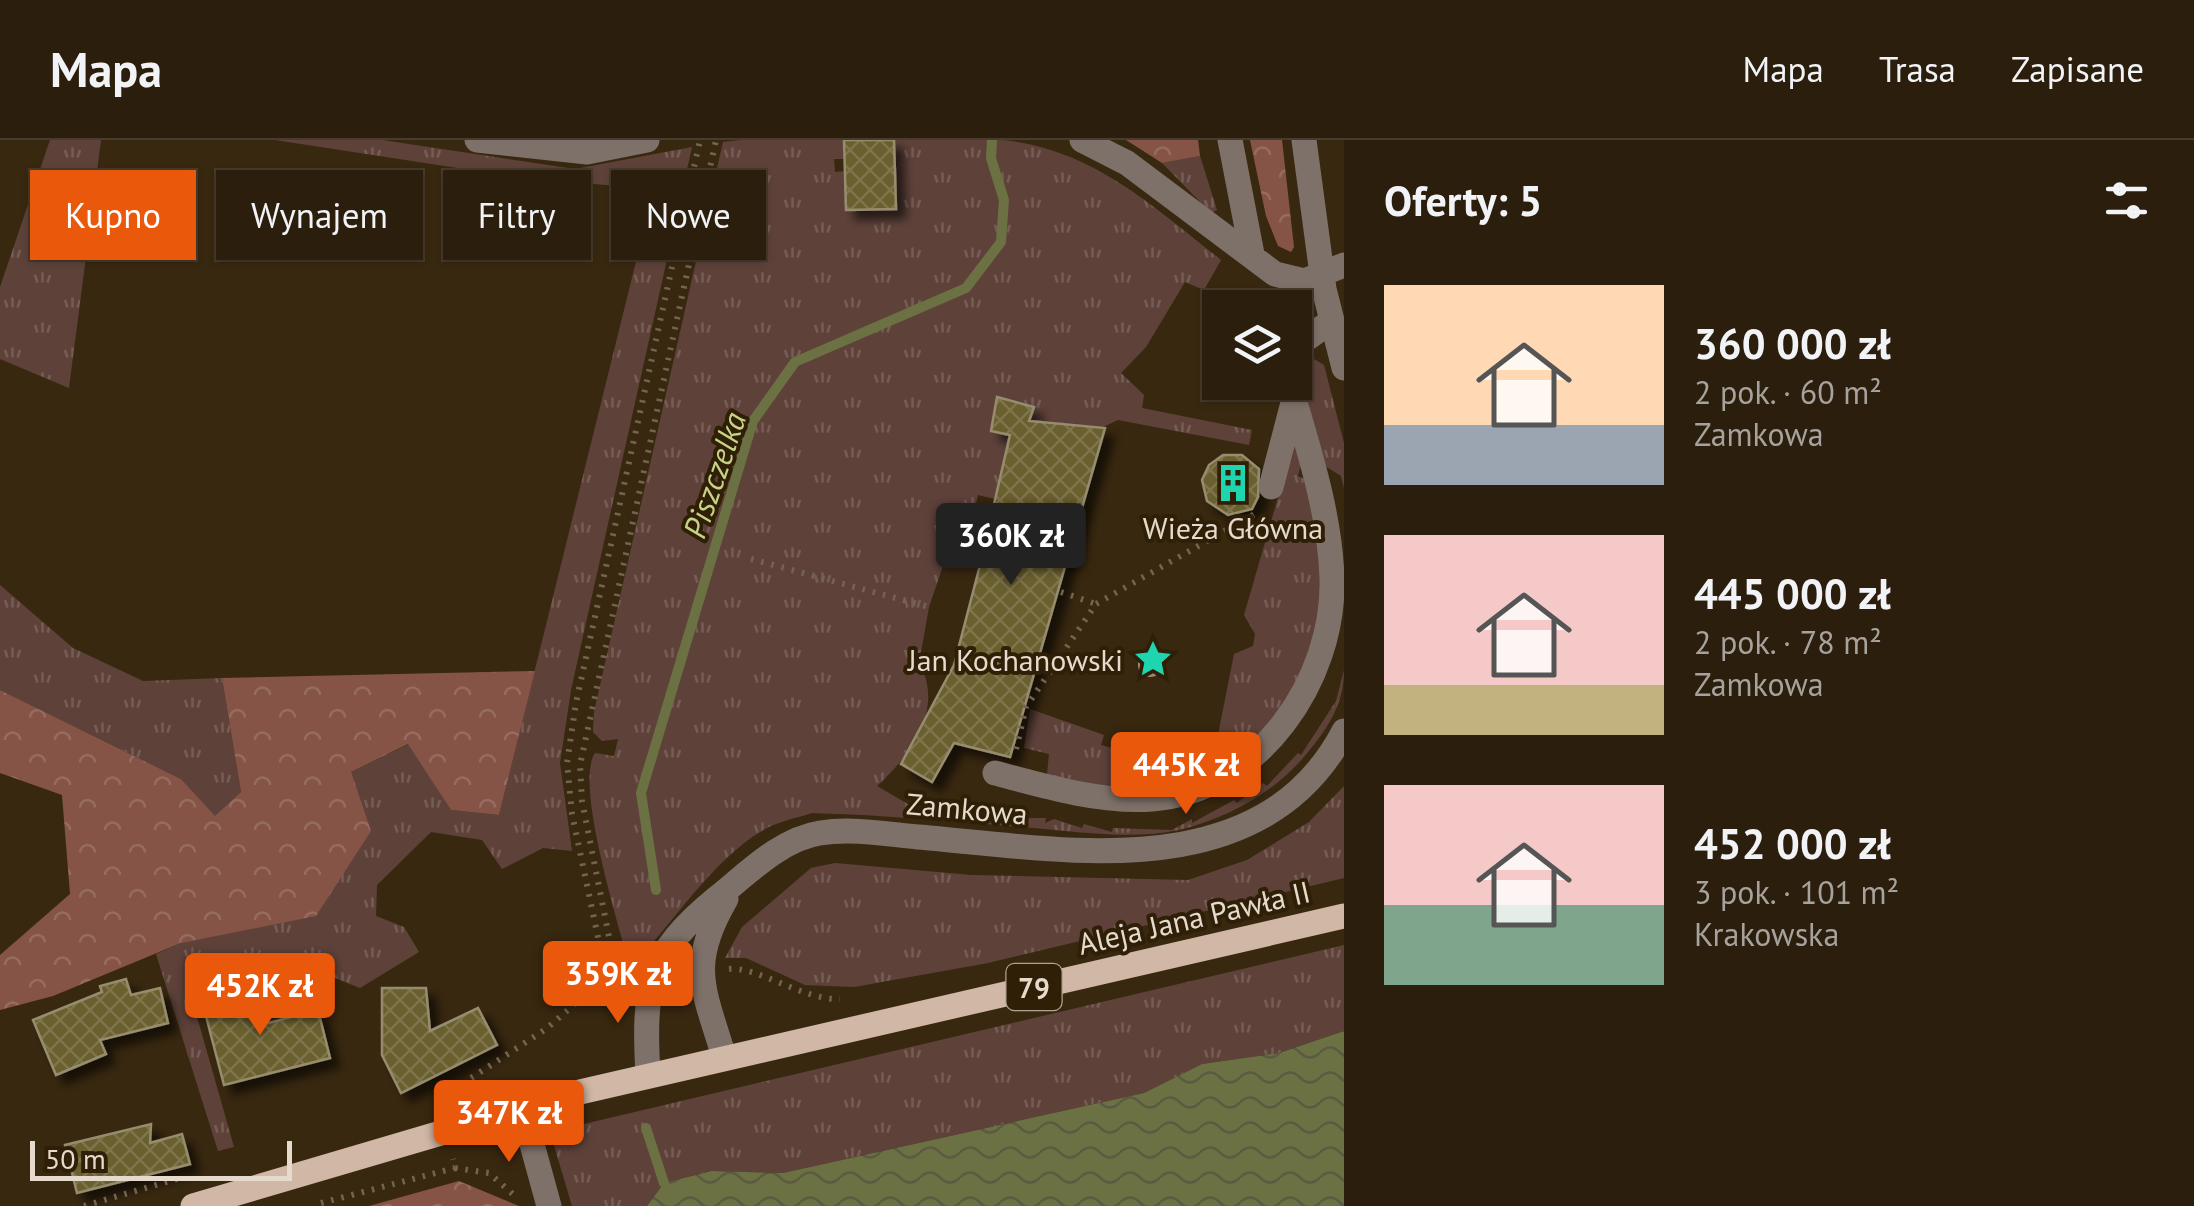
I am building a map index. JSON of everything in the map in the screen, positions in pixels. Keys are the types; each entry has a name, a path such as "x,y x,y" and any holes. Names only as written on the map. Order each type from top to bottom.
{"main road":[{"name":"Aleja Jana Pawła II","path":"648,1075 1344,916"},
{"name":"79","path":"192,1206 522,1108 648,1075"}],"street":[{"path":"477,140 587,152 646,140"},
{"path":"1082,140 1127,163 1190,214 1276,274 1292,282 1333,271"},
{"path":"1230,140 1252,254"},
{"path":"1304,140 1333,271 1330,322 1344,368"},
{"path":"1312,335 1330,322"},
{"path":"1271,487 1294,400"},
{"path":"1005,764 1125,799 1165,798 1222,774 1280,730 1299,705 1325,647 1331,610 1330,548 1294,400"},
{"name":"Zamkowa","path":"648,1075 648,997 658,958 683,926 798,838 850,831 1109,852 1198,843 1236,830 1296,792 1344,731"},
{"name":"Zamkowa","path":"724,1057 705,992 701,956 709,930 736,882"},
{"path":"522,1108 537,1202"}],"path":[{"path":"596,984 603,961 572,814 567,763 576,703 700,140"},
{"path":"417,1107 469,1081 530,1039 616,968 582,801 583,736 716,140"},
{"path":"1005,764 1026,708 1096,604 1258,516 1271,487"},
{"path":"751,559 929,607"},
{"path":"1061,592 1096,604"},
{"path":"719,970 744,968 780,986 834,1000"},
{"path":"596,984 624,994"},
{"path":"310,1206 454,1164 489,1173 519,1200 537,1202"},
{"path":"84,1206 195,1174"}],"green space":[{"path":"50,140 101,140 97,170 40,170"},
{"path":"275,140 382,140 575,169 692,147 687,170 611,170 611,185 591,184 591,170 471,170"},
{"path":"844,140 844,159 834,159 835,172 845,171 847,210 896,209 894,140 1002,140 1034,145 1120,183 1221,260 1204,290 1185,282 1146,347 1121,373 1144,395 1142,408 1252,430 1249,445 1118,420 1103,427 1029,421 1033,406 997,397 992,431 1010,435 995,499 978,495 965,549 946,557 929,607 919,663 926,680 926,714 902,760 877,786 923,813 928,803 936,805 938,799 956,803 957,809 986,807 986,813 994,814 995,809 1022,818 1046,818 1045,823 1054,819 1112,832 1113,828 1172,830 1234,800 1237,803 1263,783 1267,786 1298,753 1301,755 1336,701 1344,670 1341,695 1326,728 1291,771 1247,803 1213,819 1179,830 1143,834 812,813 783,821 748,840 729,856 630,968 601,857 590,794 590,769 595,753 614,756 618,739 602,741 593,732 594,712 696,260 766,260 766,170 717,170 723,142"},
{"path":"1126,140 1198,140 1200,156 1162,163"},
{"path":"1250,140 1282,140 1294,247 1291,252 1278,246 1266,216"},
{"path":"1200,156 1217,210 1211,213 1162,163"},
{"path":"30,199 30,260 86,260 69,388 0,359 0,287"},
{"path":"636,260 667,260 571,690 560,763 572,851 543,848 502,869 482,840 431,832 377,885 376,916 404,927 419,952 360,988 300,964 186,978 234,1147 218,1151 156,954 181,943 351,772 409,744 451,810 499,815"},
{"path":"1314,359 1324,365 1344,443 1344,488 1341,476 1322,464 1311,425 1307,400 1312,400"},
{"path":"1295,439 1302,459 1298,476 1307,480 1320,531 1324,562 1322,598 1302,670 1262,733 1235,757 1203,776 1167,786 1137,788 1047,775 1049,754 1024,748 1030,709 1104,735 1101,745 1135,754 1150,747 1187,755 1218,735 1234,654 1253,646 1255,634 1244,615"},
{"path":"0,585 73,648 143,681 222,678 241,792 215,817 181,779 0,690"},
{"path":"535,671 499,815 451,810 408,744 351,772 371,831 316,916 181,943 53,996 0,1010 0,955 70,894 62,795 0,773 0,690 181,779 215,816 241,792 222,678"},
{"path":"1344,786 1344,878 988,963 854,987 805,985 746,958 725,958 742,927 811,868 835,863 971,875 1188,880 1247,860 1309,822"},
{"path":"1344,945 1344,1031 1279,1053 1202,1064 1144,1093 783,1173 710,1171 664,1183 647,1206 572,1206 550,1132"},
{"path":"459,1181 519,1206 369,1206"}],"water":[{"path":"1344,1031 1344,1206 647,1206 664,1183 711,1171 783,1173 1144,1093 1202,1064 1279,1053"}],"building":[{"path":"844,140 894,140 896,209 846,210"},
{"path":"997,397 1034,407 1029,421 1105,428 1010,757 954,743 932,782 901,764 954,665 1010,435 991,431"},
{"name":"Wieża Główna","path":"1223,455 1242,455 1259,469 1258,497 1252,509 1228,515 1207,501 1202,480 1209,465"},
{"path":"126,979 131,995 160,988 168,1023 100,1040 106,1054 56,1075 33,1020 102,992 100,986"},
{"path":"246,985 257,1026 318,1010 330,1058 224,1085 201,997"},
{"path":"382,988 426,988 430,1031 478,1008 497,1045 401,1093 382,1055"},
{"path":"151,1124 150,1143 182,1134 190,1164 77,1193 65,1145"}],"waterway":[{"name":"Piszczelka","path":"656,890 641,793 753,421 795,362 966,288 1001,242 1004,200 991,158 992,140"},
{"name":"Piszczelka","path":"646,1128 664,1183"}],"place":[{"name":"Wieża Główna","path":"1233,483"},
{"name":"Jan Kochanowski","path":"1153,659"}]}
